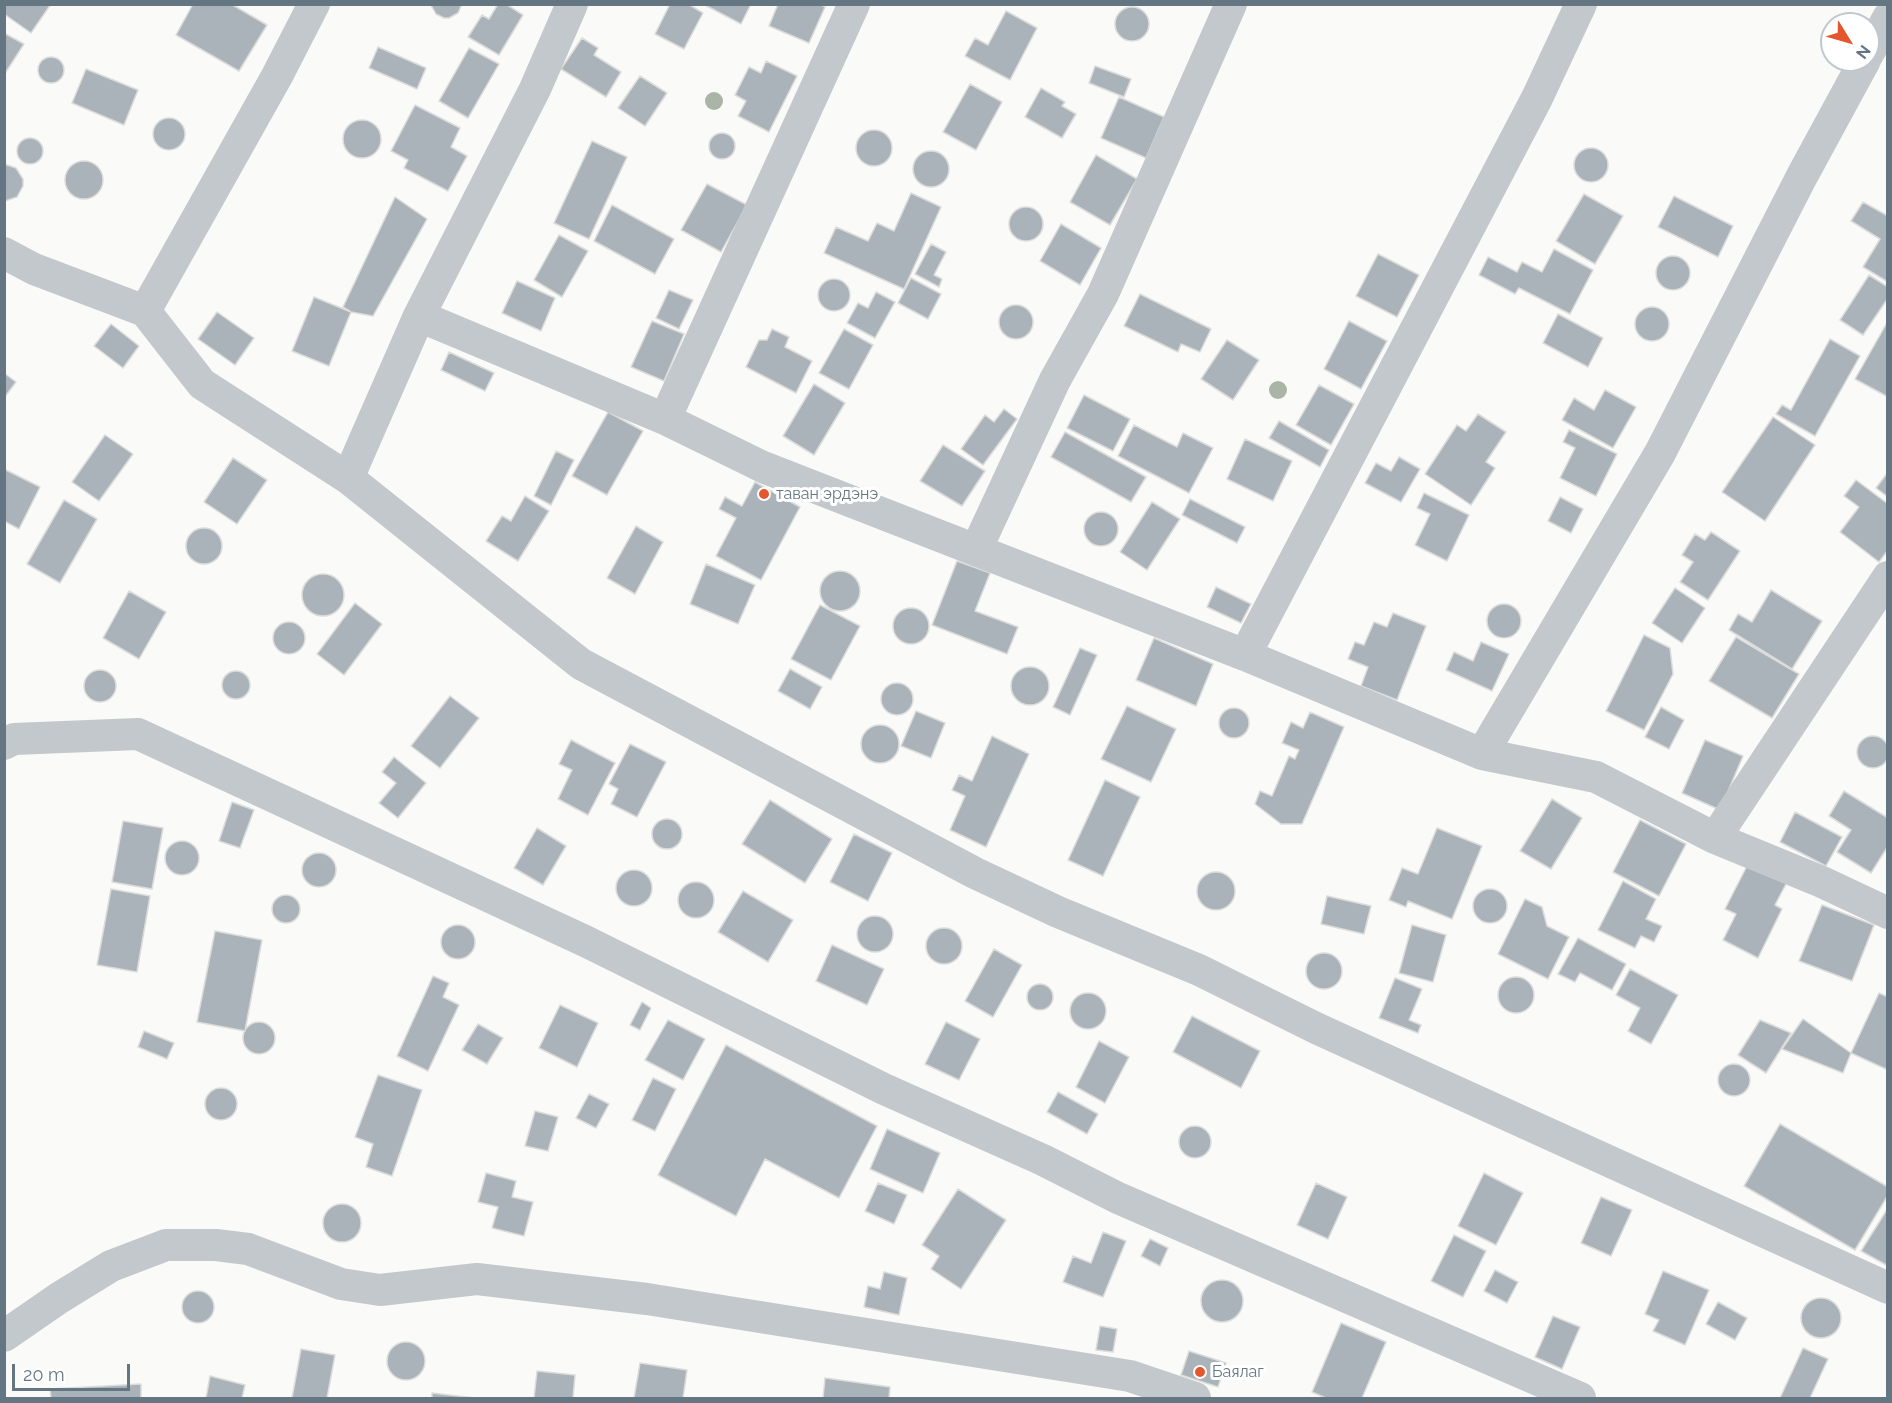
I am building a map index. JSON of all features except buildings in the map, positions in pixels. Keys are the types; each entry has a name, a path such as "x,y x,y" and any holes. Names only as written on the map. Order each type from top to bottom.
{"street":[{"path":"145,311 277,76 314,4"},
{"path":"348,478 419,316 535,89 572,4"},
{"path":"665,419 854,4"},
{"path":"976,550 1055,380 1103,294 1231,4"},
{"path":"1245,655 1537,98 1581,4"},
{"path":"1482,754 1660,453 1802,176 1858,72"},
{"path":"4,253 34,270 145,311 202,384 348,478 582,664 975,873 1058,912 1199,969 1318,1029 1887,1288"},
{"path":"419,316 665,419 763,467 1245,655 1482,754 1596,777 1715,838 1886,909"},
{"path":"1715,838 1887,577"},
{"path":"4,744 14,739 138,734 585,941 884,1089 1043,1160 1118,1198 1580,1398"},
{"path":"4,1336 111,1266 166,1245 216,1245 248,1249 341,1284 360,1287 380,1290 477,1279 647,1299 1130,1376 1195,1398"}],"place":[{"name":"таван эрдэнэ","path":"764,494"},
{"name":"Баялаг","path":"1200,1372"}]}
